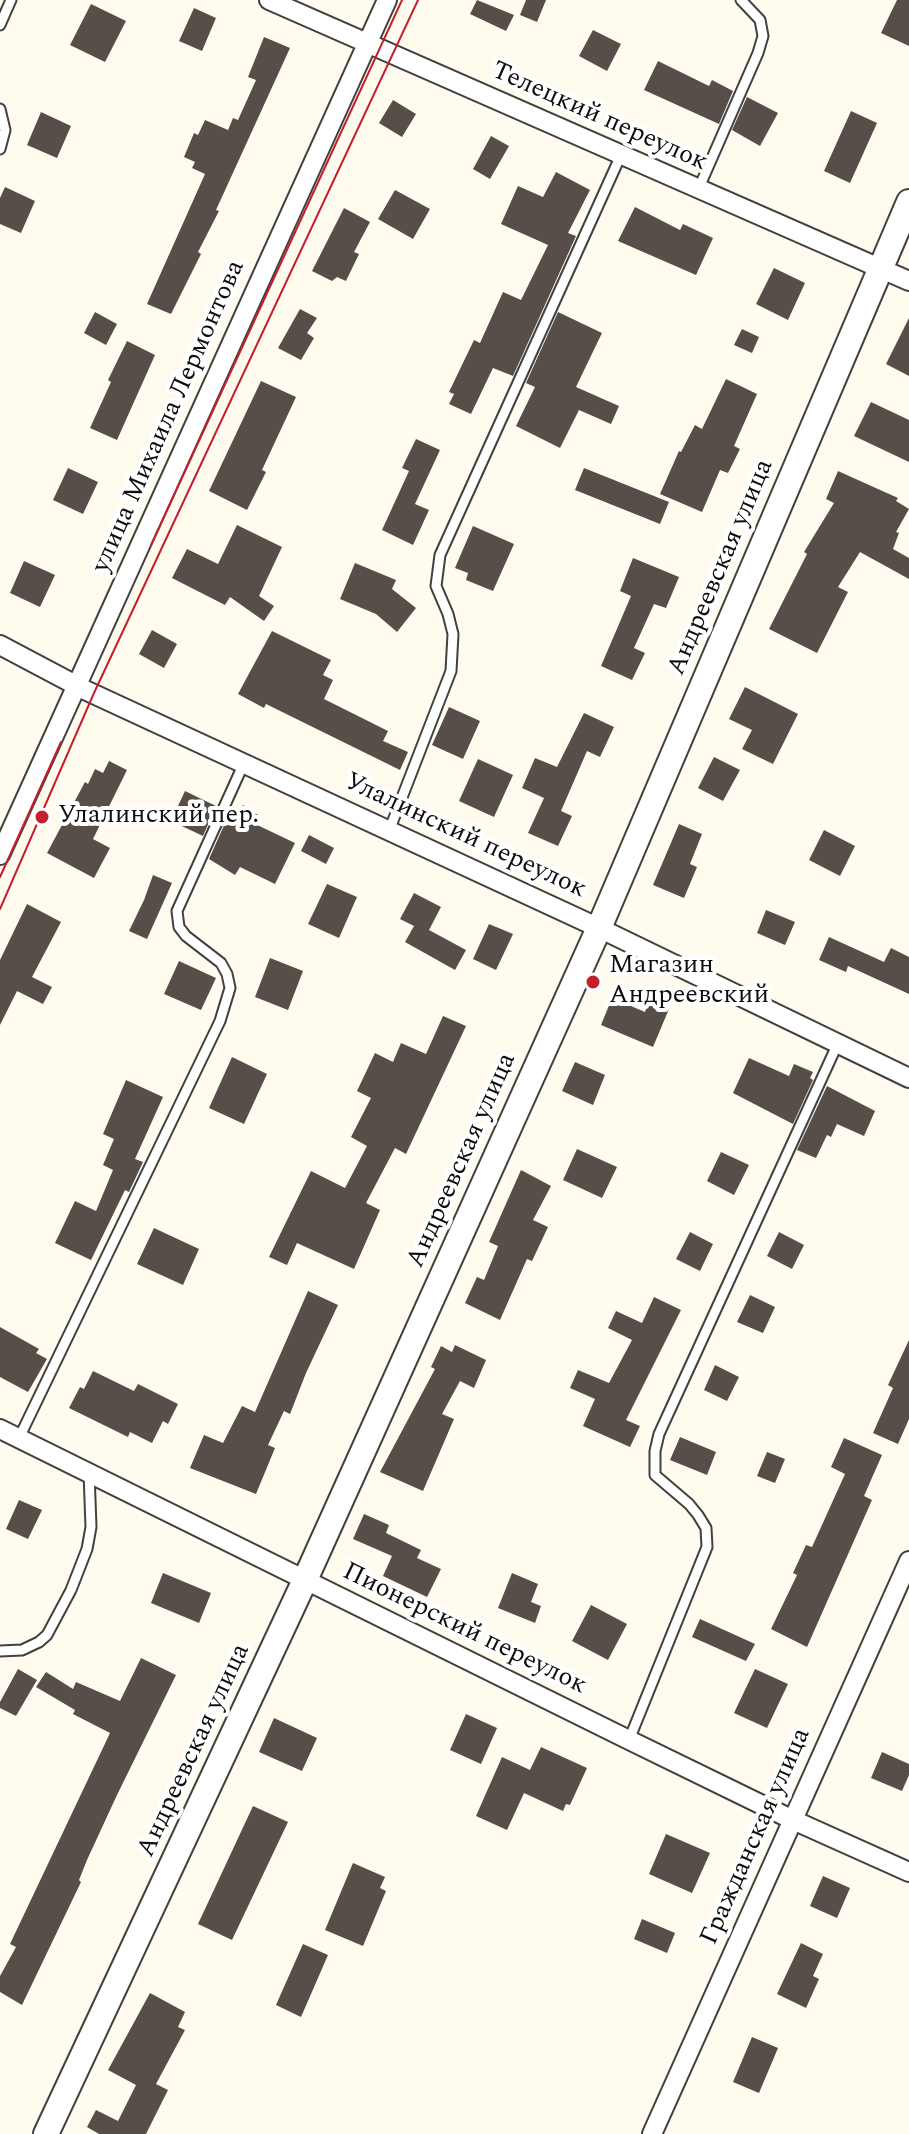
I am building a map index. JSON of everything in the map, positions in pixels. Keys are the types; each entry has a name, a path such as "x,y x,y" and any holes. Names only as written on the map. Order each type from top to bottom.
{"street":[{"name":"Телецкий переулок","path":"269,0 909,281"},
{"name":"улица Михаила Лермонтова","path":"0,855 387,0"},
{"name":"Андреевская улица","path":"46,2134 305,1580 599,928 909,202"},
{"name":"Улалинский переулок","path":"0,645 77,686 599,928 909,1078"},
{"name":"Пионерский переулок","path":"0,1429 793,1820 909,1872"},
{"name":"Гражданская улица","path":"652,2134 909,1561"}],"lane":[{"path":"0,25 11,0"},
{"path":"698,190 763,36 760,20 753,9 741,0"},
{"path":"0,109 5,130 0,149"},
{"path":"389,831 451,671 453,634 436,586 440,555 621,155"},
{"path":"19,1438 220,1021 230,988 227,974 221,963 186,936 179,927 177,911 244,763"},
{"path":"629,1740 707,1547 706,1528 698,1515 655,1475 659,1434 838,1043"},
{"path":"0,1651 22,1650 39,1642 47,1635 71,1590 87,1549 91,1527 89,1472"}],"building":[{"path":"477,0 514,15 506,31 470,14"},
{"path":"526,0 546,0 537,22 520,15"},
{"path":"897,0 909,0 909,46 881,33"},
{"path":"91,4 126,21 105,62 70,45"},
{"path":"194,8 216,18 202,51 179,41"},
{"path":"593,30 621,44 607,71 579,56"},
{"path":"264,37 290,48 216,210 219,211 198,252 201,254 171,314 147,304 205,174 192,168 195,162 184,157 194,133 198,135 205,120 228,130 233,118 238,120 256,80 248,77"},
{"path":"658,61 709,86 712,80 733,91 719,124 644,90"},
{"path":"747,97 778,113 760,146 732,130"},
{"path":"393,100 416,114 402,137 379,123"},
{"path":"851,111 877,123 850,183 824,171"},
{"path":"41,112 71,126 57,158 27,145"},
{"path":"491,136 509,146 490,179 473,169"},
{"path":"556,172 590,190 568,233 576,236 513,376 493,368 471,414 449,404 454,394 449,392 474,340 480,343 503,292 521,300 548,245 501,224 518,186 543,197"},
{"path":"5,187 35,201 21,233 0,224 0,198"},
{"path":"395,190 430,209 413,239 378,219"},
{"path":"635,207 680,230 683,224 713,238 696,275 618,241"},
{"path":"344,208 370,222 354,252 359,254 346,281 337,277 332,281 312,271"},
{"path":"774,268 805,283 788,320 756,304"},
{"path":"300,309 317,318 307,333 314,338 301,360 278,348"},
{"path":"95,312 117,324 106,345 84,333"},
{"path":"558,312 602,333 576,387 619,406 611,424 579,410 560,448 516,426 535,387 526,383"},
{"path":"909,318 909,376 886,364"},
{"path":"742,329 759,337 752,353 734,345"},
{"path":"127,341 155,355 117,440 90,428"},
{"path":"726,379 757,394 734,446 740,449 728,473 720,470 702,512 660,494 679,451 695,425 702,429"},
{"path":"261,381 296,397 247,510 209,491"},
{"path":"871,402 909,420 909,462 854,436"},
{"path":"416,439 440,450 415,504 429,510 413,545 382,530 409,471 402,468"},
{"path":"68,468 98,482 83,514 53,500"},
{"path":"584,468 669,502 660,524 575,490"},
{"path":"838,471 898,498 896,501 909,509 896,532 899,533 893,549 909,558 909,579 860,552 838,587 848,592 817,653 769,629 807,554 804,552 834,503 826,499"},
{"path":"237,525 282,547 259,596 274,606 264,621 230,597 225,605 172,578 187,549 218,564"},
{"path":"473,526 514,544 493,591 466,580 468,573 455,568"},
{"path":"633,558 679,577 666,608 654,604 634,648 645,653 632,680 601,666 631,596 620,591"},
{"path":"24,561 55,575 40,607 10,593"},
{"path":"355,563 396,580 392,589 416,608 397,632 376,614 340,599"},
{"path":"152,630 177,644 164,668 139,654"},
{"path":"272,631 331,660 323,675 333,680 324,699 388,731 383,741 408,752 400,770 266,704 264,708 238,694"},
{"path":"745,687 798,714 773,764 742,749 752,730 729,719"},
{"path":"449,707 480,721 463,759 432,745"},
{"path":"584,713 614,727 600,757 587,751 561,811 572,816 558,846 528,833 544,798 522,788 535,758 557,767"},
{"path":"714,757 740,770 723,801 698,788"},
{"path":"478,759 513,775 494,817 459,801"},
{"path":"109,761 127,770 93,839 110,848 94,878 47,853 85,782 88,784 95,769 103,773"},
{"path":"185,791 216,806 203,836 171,821"},
{"path":"243,805 258,815 253,823 295,843 275,884 240,867 235,875 209,859 230,812 237,815"},
{"path":"679,824 702,834 690,864 697,867 684,898 653,885"},
{"path":"824,830 855,846 840,876 809,860"},
{"path":"309,835 334,848 326,864 301,851"},
{"path":"153,875 172,883 147,939 129,931"},
{"path":"327,884 357,897 339,938 308,924"},
{"path":"414,893 441,907 429,930 466,950 455,970 405,942 414,926 400,919"},
{"path":"27,904 61,922 32,977 52,987 43,1004 17,991 0,1025 0,960"},
{"path":"766,910 795,922 785,945 757,933"},
{"path":"489,924 513,934 496,970 473,959"},
{"path":"829,937 884,962 891,948 909,957 909,994 848,966 846,972 819,960"},
{"path":"270,958 303,971 288,1010 255,997"},
{"path":"179,961 216,978 201,1010 164,994"},
{"path":"612,998 645,1012 649,1000 669,1009 653,1047 601,1025"},
{"path":"443,1016 466,1026 406,1154 395,1148 366,1203 380,1210 354,1269 297,1243 287,1265 269,1257 311,1171 345,1188 367,1146 351,1137 371,1098 357,1091 375,1053 393,1062 401,1043 426,1054"},
{"path":"232,1057 267,1074 244,1124 209,1108"},
{"path":"749,1058 789,1076 794,1064 813,1072 810,1078 813,1080 793,1124 733,1093"},
{"path":"575,1062 605,1075 593,1105 562,1091"},
{"path":"126,1080 163,1097 135,1159 143,1162 129,1192 125,1190 91,1260 55,1243 75,1201 96,1211 113,1170 103,1165 114,1139 103,1134"},
{"path":"827,1086 875,1111 864,1136 837,1124 831,1137 827,1135 816,1158 797,1150"},
{"path":"577,1149 617,1167 602,1198 563,1180"},
{"path":"721,1152 749,1165 734,1195 707,1181"},
{"path":"521,1170 551,1186 533,1220 548,1227 532,1261 527,1259 500,1320 465,1303 477,1277 484,1280 498,1246 489,1242"},
{"path":"154,1228 199,1249 183,1285 137,1264"},
{"path":"690,1232 713,1244 700,1271 676,1259"},
{"path":"779,1232 804,1245 792,1269 767,1256"},
{"path":"308,1291 338,1305 290,1414 284,1411 268,1445 275,1448 256,1494 190,1468 204,1435 223,1443 242,1406 255,1412"},
{"path":"750,1295 775,1307 763,1333 737,1322"},
{"path":"654,1297 681,1310 626,1420 640,1426 630,1447 583,1426 595,1399 570,1388 578,1370 609,1383 632,1340 608,1328 616,1311 642,1323"},
{"path":"0,1327 39,1349 36,1353 47,1359 28,1392 0,1377"},
{"path":"909,1340 909,1419 898,1444 873,1433 893,1388 888,1385"},
{"path":"455,1345 486,1360 474,1388 460,1381 442,1414 454,1419 423,1491 380,1472 435,1369 431,1367 441,1346 452,1352"},
{"path":"715,1365 739,1377 727,1401 704,1390"},
{"path":"93,1371 134,1391 138,1384 178,1404 168,1424 163,1421 152,1443 130,1432 128,1437 69,1408"},
{"path":"680,1437 716,1452 707,1475 670,1460"},
{"path":"844,1438 882,1455 864,1496 872,1500 807,1647 771,1629 797,1575 793,1573 806,1545 812,1547 845,1474 831,1467"},
{"path":"767,1452 785,1459 775,1483 757,1476"},
{"path":"19,1500 42,1510 28,1539 6,1529"},
{"path":"364,1514 389,1525 386,1533 421,1550 417,1558 441,1569 427,1597 383,1576 392,1556 353,1539"},
{"path":"163,1573 211,1593 199,1623 151,1603"},
{"path":"512,1573 538,1584 531,1602 541,1606 535,1623 498,1608"},
{"path":"591,1605 627,1624 608,1660 572,1641"},
{"path":"700,1619 755,1644 746,1661 692,1637"},
{"path":"141,1658 176,1675 117,1795 87,1860 79,1880 81,1882 22,2005 0,1992 0,1976 16,1947 10,1944 110,1733 73,1714 75,1710 36,1687 46,1672 73,1689 76,1682 120,1701"},
{"path":"18,1669 37,1680 16,1716 0,1708 0,1702"},
{"path":"755,1669 788,1684 767,1728 734,1713"},
{"path":"466,1714 497,1728 481,1764 450,1750"},
{"path":"274,1718 317,1738 302,1771 259,1752"},
{"path":"541,1747 587,1768 570,1805 566,1804 563,1811 524,1793 507,1830 476,1816 502,1757 530,1770"},
{"path":"882,1752 909,1764 909,1775 902,1791 871,1778"},
{"path":"253,1806 288,1822 232,1940 198,1924"},
{"path":"666,1834 710,1853 692,1893 649,1874"},
{"path":"353,1863 385,1877 380,1888 386,1891 363,1946 325,1930"},
{"path":"823,1876 850,1888 837,1918 810,1906"},
{"path":"642,1919 675,1933 667,1953 634,1939"},
{"path":"801,1943 823,1954 813,1976 819,1979 806,2008 777,1994"},
{"path":"303,1944 328,1955 301,2017 276,2005"},
{"path":"150,1993 185,2012 178,2027 185,2030 156,2084 168,2090 146,2134 99,2134 87,2127 96,2110 118,2121 136,2085 108,2070"},
{"path":"752,2037 778,2048 759,2093 733,2082"}],"tram line":[{"path":"151,545 402,0"},
{"path":"0,909 94,693 418,0"},
{"path":"0,877 61,742"}],"place":[{"name":"Улалинский пер.","path":"42,817"},
{"name":"Магазин Андреевский","path":"593,982"}]}
